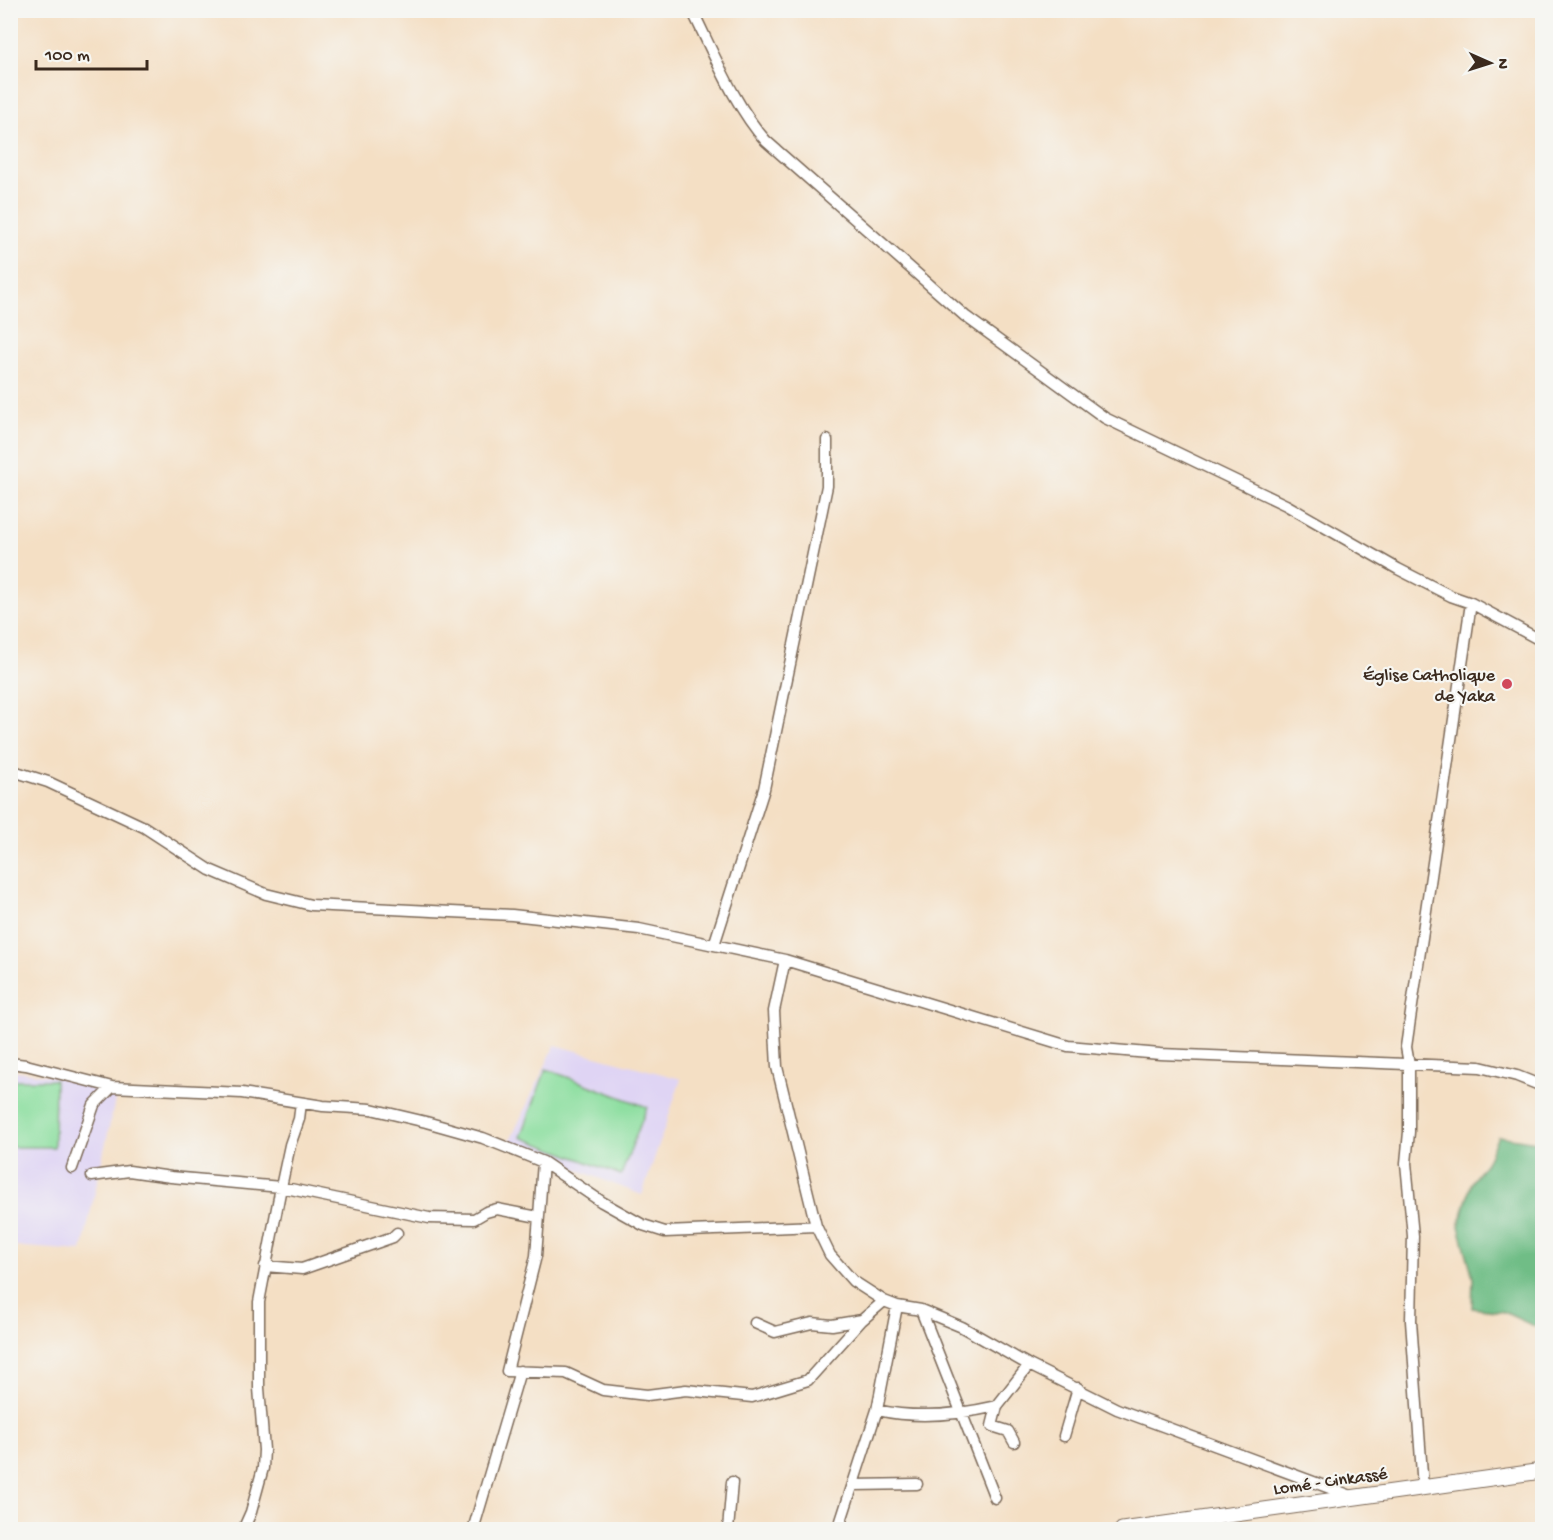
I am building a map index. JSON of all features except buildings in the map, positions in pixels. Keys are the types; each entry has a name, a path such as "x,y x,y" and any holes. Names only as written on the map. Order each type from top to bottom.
{"highway":[{"name":"Lomé - Cinkassé","path":"1122,1530 1542,1471"}],"street":[{"path":"692,10 723,74 754,129 965,316 1105,418 1286,505 1398,569 1451,596 1471,603 1542,642"},
{"path":"714,945 764,789 826,486 827,440"},
{"path":"1423,1488 1411,1321 1413,1236 1406,1163 1409,1132 1409,1064 1406,1047 1471,603"},
{"path":"10,770 48,782 144,827 210,870 266,894 311,906 512,915 639,929 785,960 1068,1046 1160,1054 1480,1067 1517,1076 1542,1086"},
{"path":"785,960 774,1011 777,1067 816,1226 830,1255 853,1281 884,1301 921,1310 962,1327 1029,1365 1118,1409 1354,1497"},
{"path":"10,1063 112,1087 242,1093 301,1103 371,1109 426,1122 483,1137 543,1162 643,1225 665,1232 816,1226"},
{"path":"72,1168 94,1105 112,1087"},
{"path":"243,1530 251,1512 263,1468 264,1450 259,1388 259,1302 281,1187 301,1103"},
{"path":"543,1162 536,1256 507,1371 566,1373 603,1390 647,1395 686,1390 752,1397 808,1380 862,1320 884,1301"},
{"path":"92,1176 129,1171 281,1187 429,1218 474,1219 497,1209 538,1217"},
{"path":"265,1266 302,1269 393,1237 397,1233"},
{"path":"838,1530 876,1410 897,1306"},
{"path":"921,1310 995,1498"},
{"path":"755,1323 775,1332 812,1323 832,1325 862,1320"},
{"path":"1014,1442 1008,1431 992,1426 998,1406 1029,1365"},
{"path":"473,1530 520,1371"},
{"path":"1064,1436 1078,1388"},
{"path":"876,1410 897,1415 961,1414 998,1406"},
{"path":"728,1530 732,1482"},
{"path":"853,1485 917,1484"}],"shaded area":[{"path":"555,1045 681,1079 642,1195 509,1143"},
{"path":"10,1070 57,1077 116,1096 82,1251 11,1246"}],"green space":[{"path":"546,1069 647,1107 621,1175 521,1137"},
{"path":"11,1080 55,1080 54,1147 11,1147"},
{"path":"1498,1136 1542,1143 1542,1328 1504,1312 1472,1308 1473,1277 1459,1226 1472,1181 1486,1163"}],"place":[{"name":"Église Catholique de Yaka","path":"1507,684"}]}
